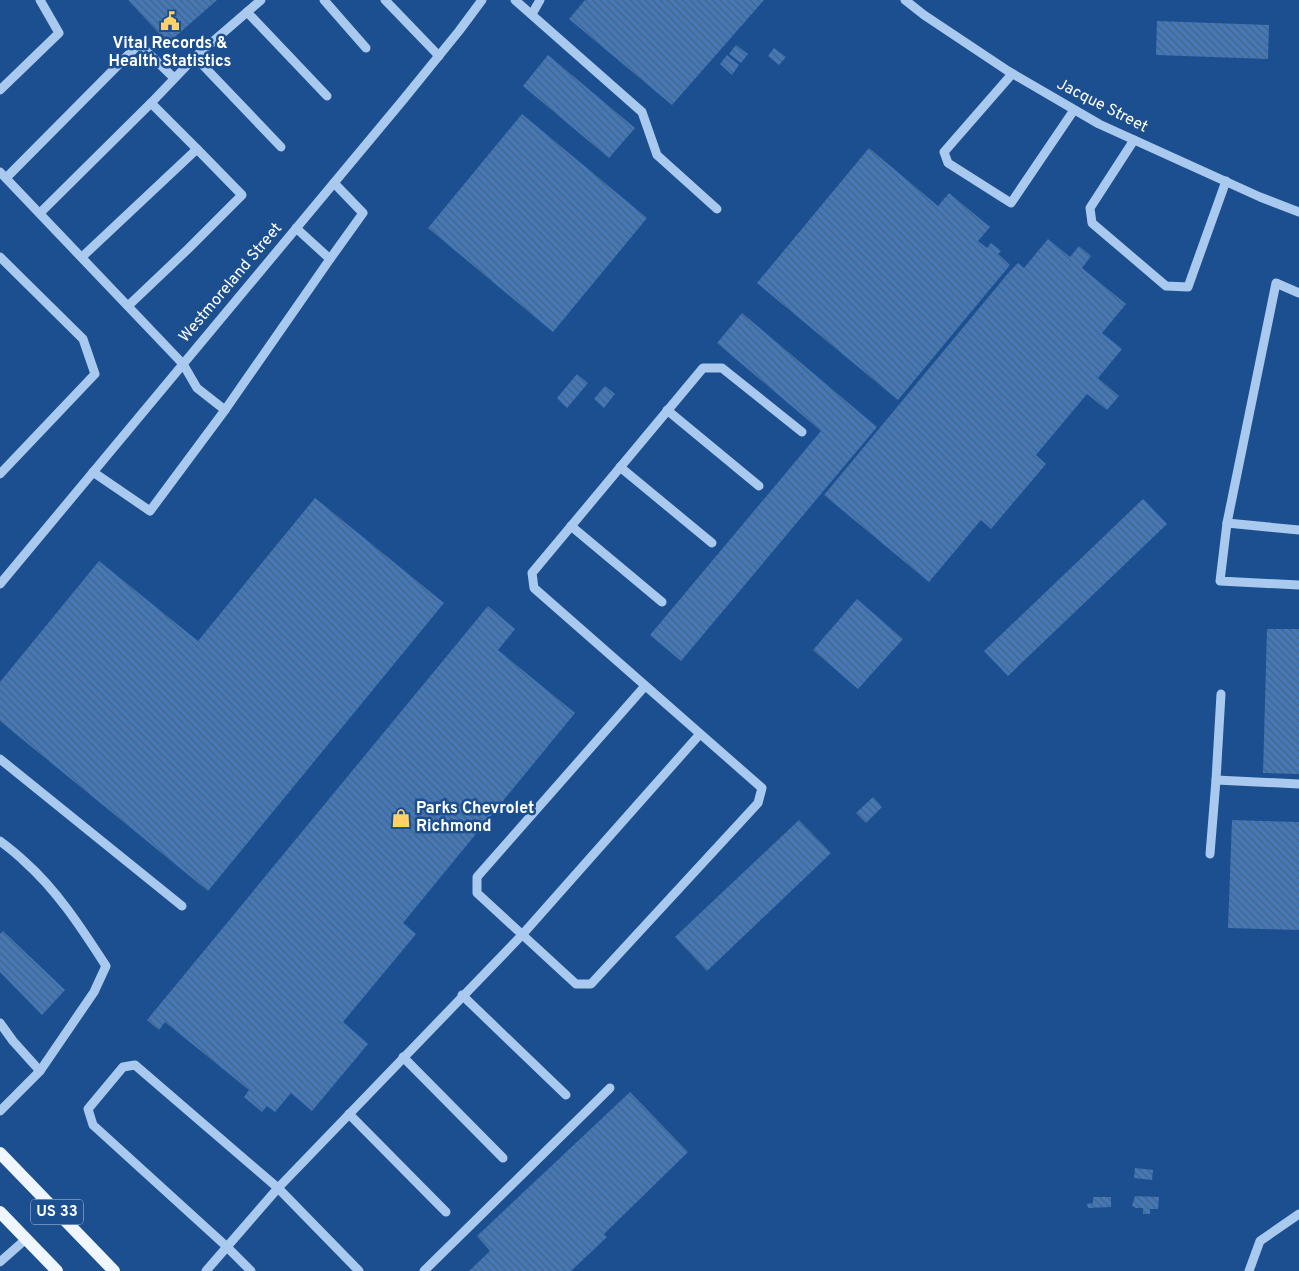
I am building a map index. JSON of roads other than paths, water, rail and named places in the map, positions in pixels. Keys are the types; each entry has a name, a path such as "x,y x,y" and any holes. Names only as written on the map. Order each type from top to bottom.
{"main road":[{"name":"US 33","path":"0,1153 114,1271"},
{"name":"US 33","path":"0,1212 57,1271"}],"street":[{"path":"0,90 59,32 40,0"},
{"path":"40,213 195,57 261,0"},
{"path":"324,0 366,48"},
{"path":"385,0 439,56"},
{"name":"Westmoreland Street","path":"0,583 439,56 482,0"},
{"path":"515,0 642,112 657,155 716,209"},
{"path":"532,14 540,0"},
{"name":"Jacque Street","path":"908,1 924,15 1012,74 1099,124 1299,212"},
{"path":"247,12 327,96"},
{"path":"174,78 139,44 3,175 183,364 197,388 226,410"},
{"path":"195,57 282,147"},
{"path":"1012,74 944,152 948,163 1011,202 1074,110"},
{"path":"128,306 188,250 242,195 151,103"},
{"path":"1134,140 1090,208 1092,223 1166,286 1188,286 1226,181"},
{"path":"82,257 197,149"},
{"path":"93,472 150,511 226,410 363,213 334,183"},
{"path":"296,228 330,259"},
{"path":"0,257 83,339 95,374 0,474"},
{"path":"1299,293 1276,283 1227,523 1220,581 1299,585"},
{"path":"646,686 477,877 477,893 576,984 591,984 758,803 762,788 700,734 646,686 534,588 532,573 703,368 722,368 802,432"},
{"path":"667,410 759,486"},
{"path":"620,467 712,543"},
{"path":"1227,523 1299,530"},
{"path":"571,526 662,602"},
{"path":"1210,854 1221,694"},
{"path":"206,1271 278,1188 462,995 522,935 700,734"},
{"path":"0,759 182,906"},
{"path":"1216,780 1299,784"},
{"path":"0,841 25,861 52,890 88,937 106,966 94,992 40,1071 0,1111"},
{"path":"462,995 566,1095"},
{"path":"0,1023 13,1041 40,1071"},
{"path":"403,1057 503,1158"},
{"path":"251,1271 226,1246 93,1126 88,1109 123,1067 135,1065 278,1188 359,1271"},
{"path":"424,1271 610,1088"},
{"path":"349,1114 446,1212"},
{"path":"1249,1271 1260,1241 1299,1214"},
{"path":"0,1262 26,1240"}],"place":[{"name":"Vital Records & Health Statistics","path":"170,21"},
{"name":"Parks Chevrolet Richmond","path":"401,818"}]}
